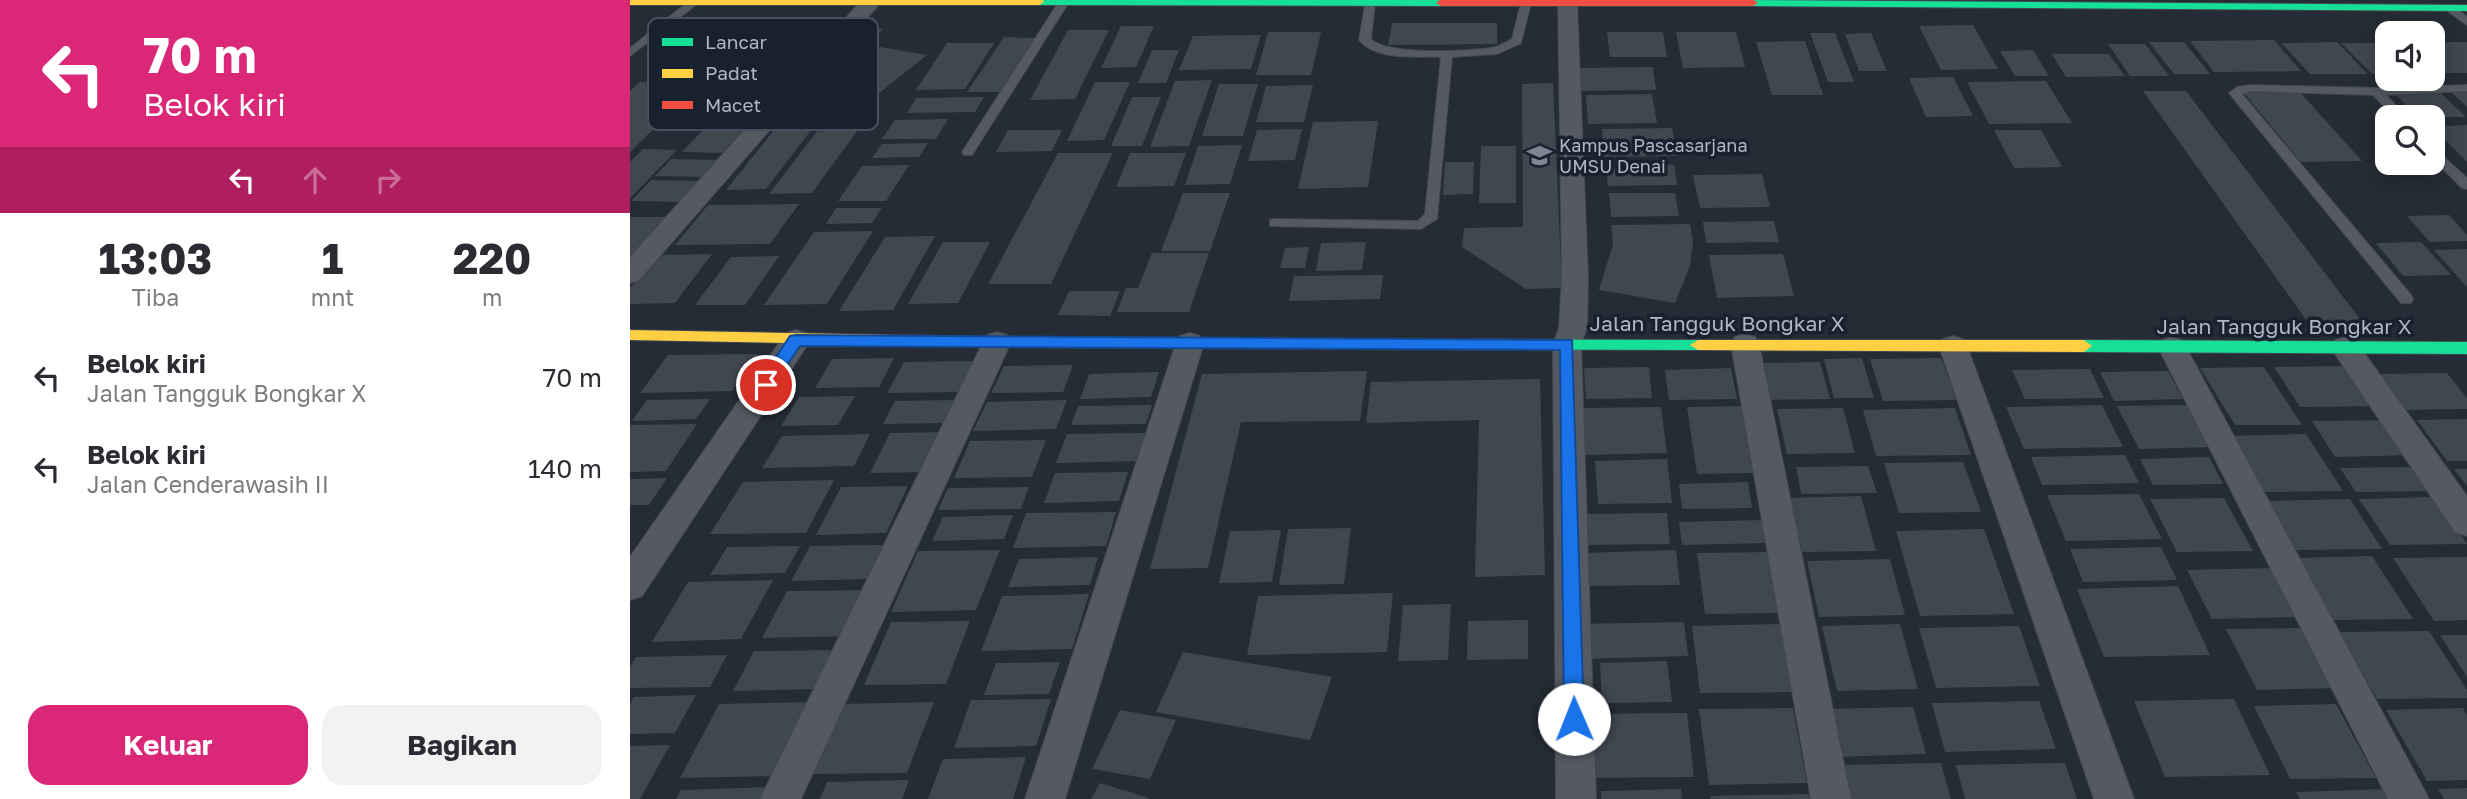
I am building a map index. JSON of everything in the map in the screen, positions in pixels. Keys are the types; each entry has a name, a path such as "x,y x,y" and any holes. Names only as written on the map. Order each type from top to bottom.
{"main road":[{"path":"630,2 1857,1 2332,4 2459,8"},
{"name":"Jalan Tangguk Bongkar X","path":"630,335 796,340 1190,343 1570,336 1745,344 2467,348"}],"street":[{"path":"857,18 872,1"},
{"path":"1567,2 1575,300 1570,336 1576,799"},
{"path":"630,274 758,130"},
{"path":"630,585 796,340"},
{"path":"780,799 997,342"},
{"path":"1045,799 1190,343"},
{"path":"1745,344 1831,799"},
{"path":"1953,346 2114,799"},
{"path":"2172,346 2409,799"},
{"path":"2345,347 2467,522"}],"lane":[{"path":"968,152 1060,1"},
{"path":"1370,2 1365,40 1372,47 1385,51 1447,54 1497,51 1517,41 1526,2"},
{"path":"674,18 692,4"},
{"path":"2459,8 2467,22"},
{"path":"630,53 648,39"},
{"path":"1275,223 1421,225 1432,216 1447,54"},
{"path":"2406,299 2235,93 2251,88 2376,92 2467,88"},
{"path":"2376,92 2389,105"},
{"path":"2445,163 2467,185"}],"building":[{"path":"1392,23 1497,23 1497,44 1388,45"},
{"path":"1973,25 1998,69 1941,70 1919,26"},
{"path":"1121,26 1154,26 1136,67 1101,68"},
{"path":"1068,30 1109,30 1075,99 1030,100"},
{"path":"1268,32 1321,32 1311,75 1256,75"},
{"path":"1607,32 1663,32 1667,57 1610,57"},
{"path":"1676,32 1736,32 1745,67 1683,68"},
{"path":"1810,33 1835,33 1854,82 1828,82"},
{"path":"1871,33 1887,71 1859,71 1845,34"},
{"path":"1261,35 1251,69 1179,70 1193,36"},
{"path":"1004,37 1036,38 1001,92 967,92"},
{"path":"2274,40 2301,71 2214,72 2190,41"},
{"path":"1805,41 1823,95 1772,95 1756,42"},
{"path":"2149,42 2184,42 2210,74 2174,74"},
{"path":"2337,42 2368,74 2310,74 2281,43"},
{"path":"2445,42 2467,42 2467,73 2445,73"},
{"path":"947,43 994,43 965,89 916,90"},
{"path":"2341,43 2375,43 2375,74"},
{"path":"2108,44 2145,44 2169,76 2130,76"},
{"path":"878,47 927,55 878,94"},
{"path":"1152,50 1179,50 1166,83 1138,83"},
{"path":"2033,50 2049,76 2015,76 2000,51"},
{"path":"2052,54 2109,54 2125,76 2066,77"},
{"path":"1653,67 1656,90 1581,91 1579,68"},
{"path":"1953,77 1973,116 1926,117 1909,78"},
{"path":"1212,80 1189,146 1150,147 1175,81"},
{"path":"2046,81 2072,123 1989,124 1967,82"},
{"path":"640,82 648,82 648,130 652,130 630,152 630,91"},
{"path":"1095,82 1130,82 1104,140 1067,141"},
{"name":"Kampus Pascasarjana UMSU Denai","path":"1553,83 1562,288 1526,289 1462,247 1464,228 1523,227 1522,84"},
{"path":"1219,84 1258,84 1243,136 1202,136"},
{"path":"1313,85 1304,122 1256,122 1266,86"},
{"path":"2143,91 2186,91 2363,323 2309,324"},
{"path":"2299,91 2362,161 2301,162 2243,92"},
{"path":"2450,91 2467,91 2467,107"},
{"path":"2441,93 2466,117 2445,117 2445,105 2406,105 2395,94"},
{"path":"1652,94 1657,123 1588,124 1586,95"},
{"path":"984,97 975,112 907,113 916,98"},
{"path":"1132,97 1161,97 1142,146 1111,146"},
{"path":"948,119 936,139 882,139 895,120"},
{"path":"1378,121 1368,187 1298,189 1313,122"},
{"path":"2467,125 2467,162 2445,140 2445,126"},
{"path":"1672,128 1677,156 1604,157 1602,129"},
{"path":"1302,129 1295,160 1248,161 1257,130"},
{"path":"703,130 748,130 728,153 682,152"},
{"path":"774,130 811,130 766,189 726,190"},
{"path":"818,130 858,130 812,193 769,194"},
{"path":"1008,130 1062,130 1052,151 996,152"},
{"path":"1994,130 2041,130 2062,167 2014,168"},
{"path":"928,143 919,157 872,158 882,144"},
{"path":"1242,145 1230,184 1185,185 1198,146"},
{"path":"1481,146 1516,146 1516,203 1479,203"},
{"path":"643,149 677,150 630,198 630,162"},
{"path":"1058,153 1113,153 1051,284 988,284"},
{"path":"1130,153 1186,153 1174,186 1116,187"},
{"path":"671,159 721,160 705,177 655,176"},
{"path":"1445,162 1474,162 1473,194 1443,195"},
{"path":"909,165 886,201 838,201 862,166"},
{"path":"1674,165 1677,185 1608,186 1606,167"},
{"path":"1762,174 1770,207 1700,208 1693,175"},
{"path":"651,180 700,181 681,202 631,201"},
{"path":"1183,193 1230,193 1210,251 1161,251"},
{"path":"1609,193 1675,193 1679,216 1611,217"},
{"path":"799,204 770,244 675,245 708,205"},
{"path":"836,208 882,208 872,223 826,224"},
{"path":"2449,215 2467,235 2467,241 2430,242 2407,216"},
{"path":"630,217 669,217 630,260"},
{"path":"1774,221 1779,242 1706,243 1703,222"},
{"path":"1690,224 1693,242 1690,266 1675,303 1599,290 1613,244 1611,225"},
{"path":"873,231 827,304 764,305 814,232"},
{"path":"935,236 893,310 839,311 885,237"},
{"path":"943,242 990,242 958,303 908,304"},
{"path":"1366,242 1362,270 1316,271 1321,243"},
{"path":"2421,242 2451,275 2403,276 2376,243"},
{"path":"1309,247 1305,268 1280,268 1285,248"},
{"path":"2467,249 2467,287 2434,250"},
{"path":"1152,253 1209,253 1189,312 1117,312 1126,288 1138,288"},
{"path":"712,254 675,303 630,304 630,288 657,255"},
{"path":"1783,254 1794,296 1717,298 1709,255"},
{"path":"779,256 745,305 695,305 731,257"},
{"path":"1383,275 1380,299 1289,301 1294,276"},
{"path":"1069,291 1120,291 1110,316 1058,315"},
{"path":"758,354 732,391 640,393 668,355"},
{"path":"894,358 879,387 815,388 832,359"},
{"path":"1862,358 1874,398 1834,398 1824,359"},
{"path":"1941,358 1957,400 1883,401 1870,359"},
{"path":"979,361 964,392 887,393 904,362"},
{"path":"1820,362 1830,399 1768,400 1760,363"},
{"path":"1073,365 1063,392 991,393 1004,366"},
{"path":"2350,366 2379,406 2300,407 2274,367"},
{"path":"1649,367 1652,398 1586,399 1584,368"},
{"path":"2264,367 2302,425 2235,425 2200,368"},
{"path":"1731,368 1737,399 1669,400 1665,370"},
{"path":"2090,369 2104,398 2025,399 2012,370"},
{"path":"1367,371 1360,421 1241,422 1208,568 1150,569 1202,374"},
{"path":"2168,371 2183,399 2114,401 2100,372"},
{"path":"1159,372 1151,397 1080,399 1089,374"},
{"path":"2447,373 2467,398 2467,409 2402,410 2376,374"},
{"path":"1540,379 1545,575 1475,577 1479,420 1366,423 1371,382"},
{"path":"855,396 838,425 781,426 799,397"},
{"path":"710,399 696,419 632,421 647,400"},
{"path":"954,400 944,423 883,424 895,401"},
{"path":"1067,400 1056,429 973,431 987,402"},
{"path":"1152,405 1146,424 1071,425 1078,406"},
{"path":"2102,405 2123,447 2024,449 2006,407"},
{"path":"2189,405 2213,447 2139,449 2117,406"},
{"path":"1744,406 1757,473 1697,474 1687,407"},
{"path":"1661,407 1667,453 1583,455 1580,408"},
{"path":"1843,408 1855,453 1787,454 1777,409"},
{"path":"1955,408 1971,455 1876,456 1863,410"},
{"path":"2467,419 2467,461 2447,461 2417,420"},
{"path":"2389,420 2415,455 2335,457 2312,421"},
{"path":"697,424 666,471 630,472 630,425"},
{"path":"947,432 928,472 870,473 890,433"},
{"path":"1150,433 1142,461 1056,463 1067,434"},
{"path":"870,434 854,466 762,468 782,436"},
{"path":"2306,434 2343,491 2262,492 2230,436"},
{"path":"1046,440 1032,477 954,478 970,441"},
{"path":"2125,455 2139,483 2042,485 2031,457"},
{"path":"2209,457 2223,484 2153,485 2140,459"},
{"path":"1667,459 1672,503 1598,504 1595,461"},
{"path":"1963,462 1981,512 1899,513 1884,463"},
{"path":"1868,466 1877,493 1801,494 1796,467"},
{"path":"2421,467 2438,491 2356,492 2340,468"},
{"path":"2454,469 2467,469 2467,486"},
{"path":"1128,472 1119,501 1044,503 1055,473"},
{"path":"667,478 649,505 630,505 630,479"},
{"path":"834,480 806,533 710,534 743,482"},
{"path":"1748,482 1752,508 1682,509 1679,484"},
{"path":"908,486 886,533 816,535 841,487"},
{"path":"1029,487 1021,509 938,510 948,488"},
{"path":"2139,494 2162,539 2066,541 2047,495"},
{"path":"1861,496 1876,551 1802,552 1790,498"},
{"path":"2436,497 2467,544 2390,545 2359,499"},
{"path":"2224,498 2253,551 2177,552 2150,499"},
{"path":"2350,499 2382,549 2296,550 2267,501"},
{"path":"1116,512 1106,546 1013,548 1026,513"},
{"path":"1667,513 1670,544 1584,545 1583,514"},
{"path":"1013,515 1004,539 932,541 943,517"},
{"path":"1764,520 1768,543 1682,545 1679,522"},
{"path":"1351,528 1344,584 1279,585 1288,529"},
{"path":"1984,529 2014,614 1920,616 1896,531"},
{"path":"1281,530 1272,582 1219,583 1230,531"},
{"path":"884,545 867,579 791,581 810,546"},
{"path":"800,546 785,573 710,575 727,547"},
{"path":"2161,547 2177,580 2083,582 2070,549"},
{"path":"1000,550 976,610 891,612 918,551"},
{"path":"1676,550 1680,585 1586,586 1585,553"},
{"path":"1771,552 1782,613 1705,614 1697,553"},
{"path":"2372,556 2413,619 2331,620 2295,558"},
{"path":"1098,557 1090,585 1008,587 1019,559"},
{"path":"2467,557 2467,620 2434,621 2393,558"},
{"path":"1890,559 1905,615 1819,617 1807,561"},
{"path":"2271,568 2298,617 2212,619 2187,570"},
{"path":"773,580 741,639 652,642 688,582"},
{"path":"2178,586 2210,655 2104,657 2077,589"},
{"path":"874,590 852,636 762,638 787,591"},
{"path":"1393,593 1387,652 1247,655 1258,596"},
{"path":"1089,594 1072,649 981,651 1002,596"},
{"path":"1451,604 1448,660 1398,661 1403,605"},
{"path":"1528,620 1528,659 1467,660 1468,621"},
{"path":"970,621 946,684 864,685 891,622"},
{"path":"1684,622 1688,656 1579,659 1578,624"},
{"path":"1783,624 1796,692 1700,693 1692,626"},
{"path":"1900,624 1918,689 1837,691 1822,626"},
{"path":"2019,626 2040,686 1936,688 1919,628"},
{"path":"2304,628 2338,688 2257,690 2226,629"},
{"path":"2429,631 2467,690 2467,698 2377,699 2339,632"},
{"path":"2440,635 2467,635 2467,677"},
{"path":"840,650 822,689 733,691 754,651"},
{"path":"1183,652 1332,677 1310,740 1156,712"},
{"path":"727,655 710,687 630,688 630,667 636,657"},
{"path":"1667,661 1672,702 1602,703 1600,663"},
{"path":"1060,662 1049,694 984,695 996,663"},
{"path":"696,695 675,733 630,734 630,704 634,697"},
{"path":"1051,699 1036,746 954,748 971,700"},
{"path":"2234,699 2270,775 2165,777 2134,701"},
{"path":"2039,701 2056,749 1945,752 1932,703"},
{"path":"814,702 779,776 680,778 719,704"},
{"path":"934,702 907,773 810,774 841,704"},
{"path":"2336,704 2376,778 2290,779 2254,706"},
{"path":"1913,707 1926,754 1835,757 1825,709"},
{"path":"1793,708 1807,783 1709,785 1699,709"},
{"path":"2463,708 2467,715 2467,780 2427,781 2386,710"},
{"path":"1120,710 1176,720 1150,779 1092,769"},
{"path":"1687,713 1694,777 1593,778 1589,714"},
{"path":"670,745 640,799 630,799 630,746"},
{"path":"1026,757 1013,799 928,799 943,759"},
{"path":"1941,763 1951,799 1844,799 1837,765"},
{"path":"2065,763 2077,799 1965,799 1956,765"},
{"path":"909,780 902,799 820,799 827,782"},
{"path":"1100,783 1149,798 1149,799 1091,799"},
{"path":"770,787 765,799 676,799 681,790"},
{"path":"2467,788 2467,799 2444,799 2438,789"},
{"path":"1681,789 1682,799 1601,799 1601,791"},
{"path":"2388,789 2393,799 2300,799 2296,792"},
{"path":"1810,794 1811,799 1711,799 1710,796"}],"traffic: fast":[{"path":"1039,2 1441,3"},
{"path":"1753,3 2467,8"},
{"path":"1343,344 1698,345"},
{"path":"2084,346 2467,348"}],"traffic: slow":[{"path":"630,2 1039,2"},
{"path":"630,335 997,342"},
{"path":"1698,345 2084,346"}],"traffic: jam":[{"path":"1441,3 1753,3"},
{"path":"997,342 1343,344"}],"place":[{"name":"Kampus Pascasarjana UMSU Denai","path":"1539,155"}],"route":[{"path":"766,385 796,340 1567,344 1574,719"}]}
